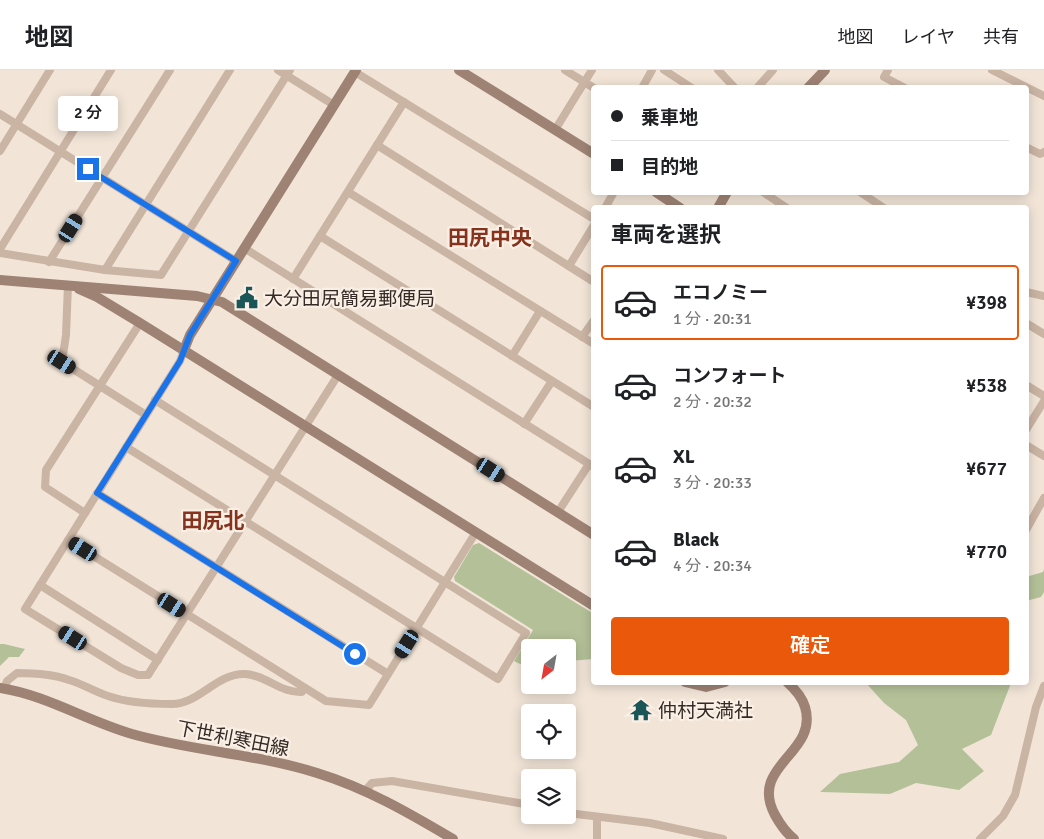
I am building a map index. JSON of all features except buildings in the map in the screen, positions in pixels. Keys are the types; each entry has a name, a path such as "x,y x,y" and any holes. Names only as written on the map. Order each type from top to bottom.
{"street":[{"path":"0,151 50,70"},
{"path":"0,249 111,70"},
{"path":"49,262 170,70"},
{"path":"105,270 230,70"},
{"path":"278,70 289,73 334,105"},
{"path":"459,70 591,152"},
{"path":"565,70 591,86"},
{"path":"555,130 592,70"},
{"path":"644,85 652,70"},
{"path":"664,70 687,85"},
{"path":"718,70 732,85"},
{"path":"760,85 773,70"},
{"path":"811,85 825,70"},
{"path":"888,70 884,78 898,85"},
{"path":"994,70 1023,85"},
{"path":"338,375 148,675 138,674 121,668 25,609 146,415 184,350 190,335 355,71 591,217"},
{"path":"0,253 105,270 161,275 289,73"},
{"path":"1029,88 1044,96"},
{"path":"293,279 404,102"},
{"path":"0,114 236,261"},
{"path":"377,145 591,280"},
{"path":"1029,149 1040,154 1044,152"},
{"path":"348,192 591,342"},
{"path":"660,195 673,205"},
{"path":"768,195 782,205"},
{"path":"864,195 880,205"},
{"path":"568,266 591,230"},
{"path":"320,236 591,405"},
{"path":"244,248 591,465 558,512"},
{"path":"0,280 213,299 591,533"},
{"path":"68,285 97,297 140,323 591,604"},
{"path":"68,285 66,335 62,362 146,415"},
{"path":"1029,293 1044,296"},
{"path":"512,356 540,311"},
{"path":"85,513 45,488 46,470 140,323"},
{"path":"582,337 591,324"},
{"path":"1029,325 1044,334"},
{"path":"524,424 552,381"},
{"path":"1029,387 1044,396"},
{"path":"126,447 498,679 526,632 155,400"},
{"path":"1029,425 1044,401"},
{"path":"1029,447 1044,456"},
{"path":"97,493 388,674"},
{"path":"1029,525 1044,498"},
{"path":"68,540 326,702 369,705 476,532"},
{"path":"40,585 158,660"},
{"path":"2,688 17,673 60,677 114,698 175,704 185,701 221,680 237,674 255,676 288,692 302,692 304,688"},
{"path":"698,685 706,687 714,685"},
{"path":"790,685 803,702 807,724 799,744 773,773 768,792 777,819 794,839"},
{"path":"980,839 1003,816 1015,795 1036,707 1044,686"},
{"name":"下世利寒田線","path":"2,688 45,700 106,726 137,736 293,767 365,790 453,839"},
{"path":"365,790 372,783 392,781 521,804"},
{"path":"576,814 650,823 723,839"},
{"path":"597,818 597,839"}],"green space":[{"path":"479,543 591,612 591,659 576,660 576,639 527,639 533,630 455,581 454,577 473,545"},
{"path":"1044,569 1044,592 1041,597 1029,600 1029,576 1043,572"},
{"path":"0,644 25,649 19,657 9,657 0,666"},
{"path":"521,650 521,664 514,661"},
{"path":"868,685 1010,685 991,735 962,749 984,771 959,790 916,783 890,794 820,792 840,774 899,762 918,745 906,720 884,703"}],"place":[{"name":"大分田尻簡易郵便局","path":"247,298"},
{"name":"仲村天満社","path":"641,710"}],"district":[{"name":"田尻中央","path":"490,238"},
{"name":"田尻北","path":"213,521"}],"route":[{"path":"88,169 236,261 190,335 180,361 97,493 355,654"}]}
